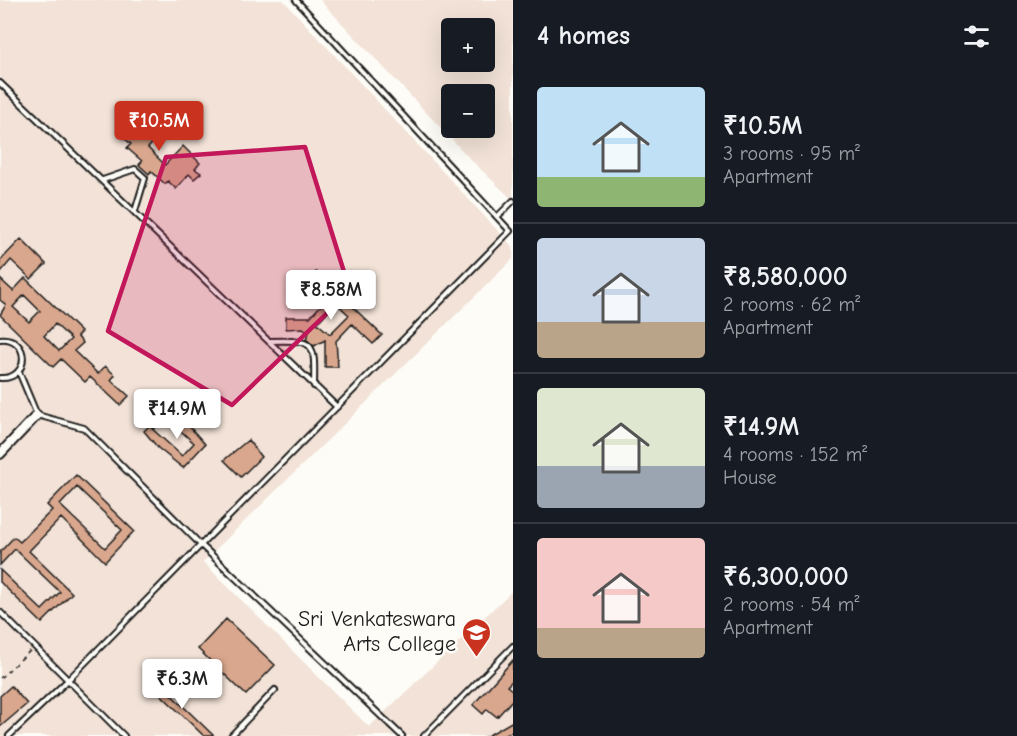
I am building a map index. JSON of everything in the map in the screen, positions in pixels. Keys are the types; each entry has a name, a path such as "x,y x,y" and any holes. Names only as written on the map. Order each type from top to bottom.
{"street":[{"path":"0,454 37,415"}],"lane":[{"path":"9,736 67,681 510,231 296,0"},
{"path":"0,83 104,180 337,407"},
{"path":"104,180 135,169 145,178 135,211"},
{"path":"497,217 513,201"},
{"path":"0,339 11,340 21,348 24,360 19,372 7,378 0,378"},
{"path":"268,341 301,340 309,345 315,353 314,386"},
{"path":"19,372 37,415 84,428 200,544 402,736"},
{"path":"0,612 124,736"},
{"path":"424,736 513,646"},
{"path":"231,736 275,690"}],"path":[{"path":"0,678 34,647"}],"highlighted area":[{"path":"305,147 350,291 232,405 108,331 166,157"}],"shaded area":[{"path":"0,0 283,0 513,247 513,259 203,562 369,727 513,590 513,736 0,736"},
{"path":"320,0 513,0 513,200 450,138 495,138 495,84 441,84 441,128"}],"building":[{"path":"138,112 144,117 149,112 166,129 148,148 165,165 183,146 200,163 195,169 201,173 194,179 189,174 176,189 168,181 165,184 151,171 149,174 139,165 142,161 127,148 131,144 124,138 135,126 129,121"},
{"path":"21,239 46,264 31,279 11,260 0,273 0,261"},
{"path":"316,272 382,335 373,344 352,324 336,341 338,367 325,367 325,340 314,346 306,339 309,333 303,328 286,329 286,317 310,317 326,300 307,281","holes":["336,303 349,315 330,334 317,323"]},
{"path":"25,278 81,332 77,336 83,343 74,351 98,374 105,366 115,375 111,380 129,396 120,405 90,377 85,382 61,359 53,367 0,315 6,305 0,300 0,279 13,291","holes":["24,295 40,311 29,322 13,307","55,324 71,339 59,351 44,336"]},
{"path":"165,407 189,426 205,444 183,468 158,448 144,431 149,426 182,456 194,443 161,413"},
{"path":"157,411 164,418 154,429 146,423"},
{"path":"248,440 261,457 241,477 224,460"},
{"path":"76,475 134,531 105,562 61,518 29,551 72,593 42,623 0,582 0,570 42,610 60,592 15,549 0,565 0,552 14,537 20,542 52,510 47,505","holes":["77,487 122,530 105,548 60,505"]},
{"path":"226,619 275,665 246,695 198,649"},
{"path":"513,660 513,680 507,686 513,691 513,699 497,717 487,709 483,714 473,705"},
{"path":"158,682 214,736 204,736 153,687"},
{"path":"11,686 27,704 0,727 0,696"},
{"path":"513,721 513,731 503,736 487,736"}],"place":[{"name":"Sri Venkateswara Arts College","path":"477,658"}]}
